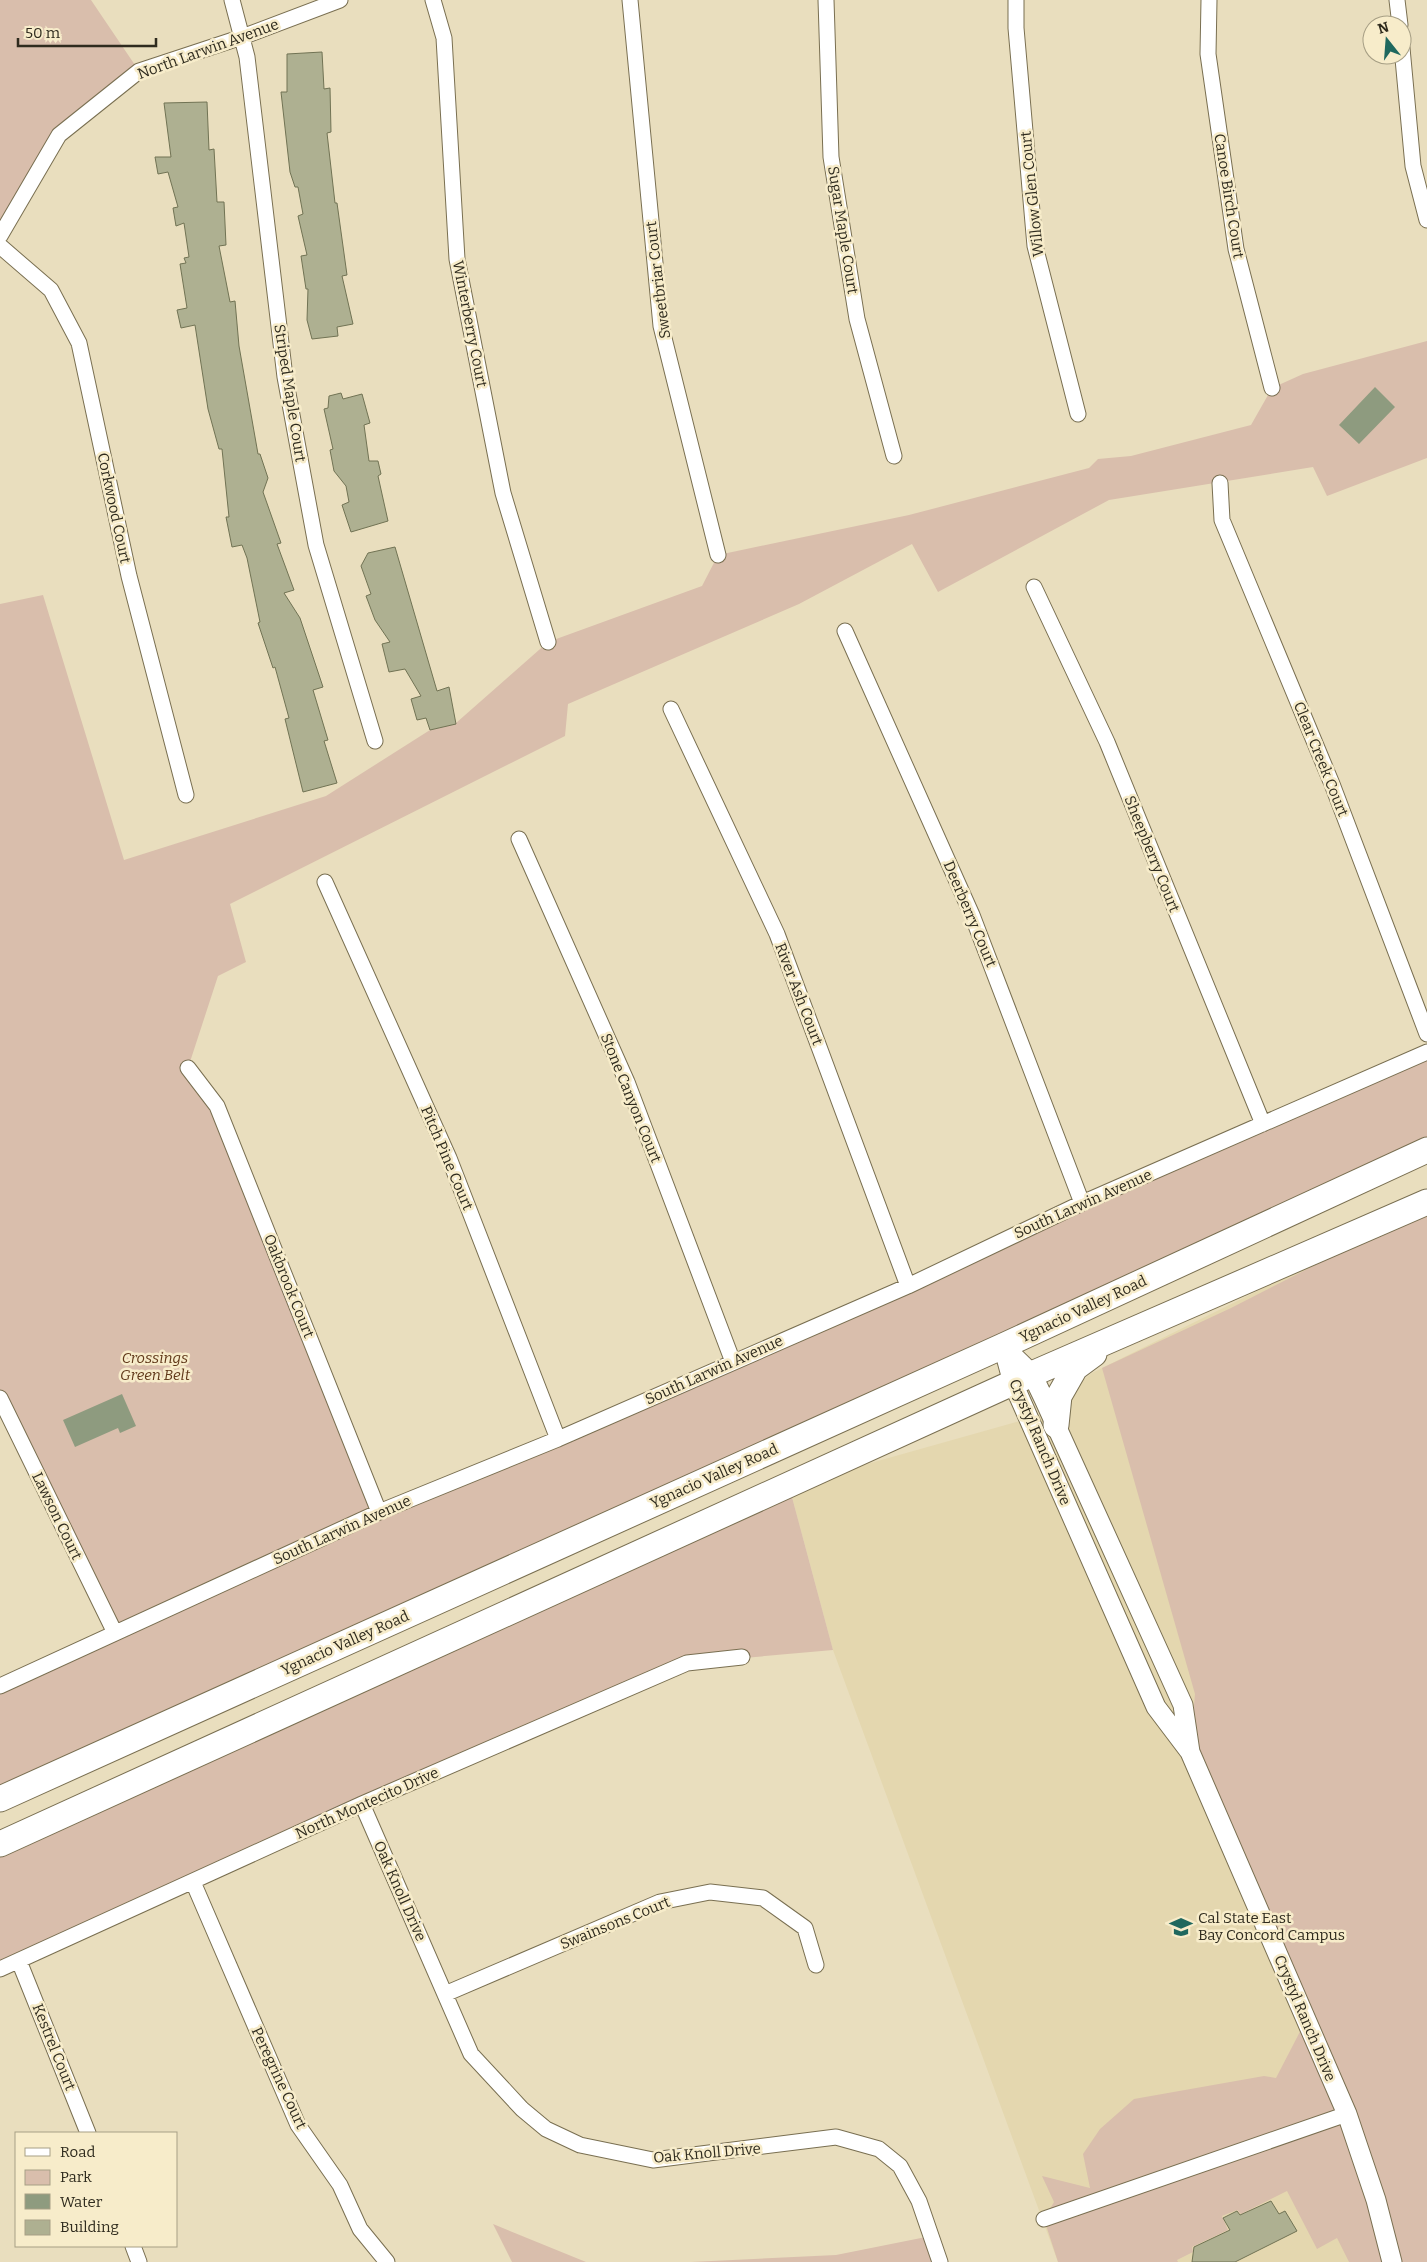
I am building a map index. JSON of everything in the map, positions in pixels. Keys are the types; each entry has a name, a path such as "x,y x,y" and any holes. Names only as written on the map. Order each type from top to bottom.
{"highway":[{"name":"Ygnacio Valley Road","path":"0,1799 1003,1346 1427,1150"},
{"path":"0,1844 1022,1379 1427,1202"},
{"path":"1056,1425 1059,1396 1075,1368 1118,1337"}],"street":[{"name":"Striped Maple Court","path":"232,0 247,57 285,377 316,545 375,741"},
{"name":"North Larwin Avenue","path":"0,236 59,135 139,71 242,37 340,0"},
{"name":"Winterberry Court","path":"433,0 444,38 457,259 504,492 548,642"},
{"name":"Sweetbriar Court","path":"630,0 661,326 718,555"},
{"name":"Sugar Maple Court","path":"826,0 831,157 856,319 894,456"},
{"name":"Willow Glen Court","path":"1016,0 1016,28 1035,246 1078,414"},
{"name":"Canoe Birch Court","path":"1209,0 1208,54 1236,249 1272,388"},
{"path":"1397,0 1399,15"},
{"path":"1404,65 1413,166 1427,220"},
{"name":"Corkwood Court","path":"0,246 51,290 79,343 129,576 186,795"},
{"name":"Clear Creek Court","path":"1220,483 1222,520 1332,784 1427,1034"},
{"name":"Sheepberry Court","path":"1034,587 1107,742 1264,1124"},
{"name":"Deerberry Court","path":"844,631 972,914 1082,1203"},
{"name":"River Ash Court","path":"671,709 777,934 908,1286"},
{"name":"Stone Canyon Court","path":"519,839 626,1082 733,1362"},
{"name":"Pitch Pine Court","path":"324,882 450,1158 558,1439"},
{"name":"South Larwin Avenue","path":"0,1686 379,1512 558,1439 908,1286 1082,1203 1427,1052"},
{"name":"Oakbrook Court","path":"188,1068 217,1106 379,1512"},
{"name":"Crystyl Ranch Drive","path":"1003,1346 1022,1379 1056,1425 1182,1705 1190,1752"},
{"name":"Crystyl Ranch Drive","path":"1022,1379 1156,1707 1190,1752 1347,2114 1376,2200 1392,2262"},
{"name":"Lawson Court","path":"0,1398 114,1633"},
{"name":"North Montecito Drive","path":"0,1970 362,1804 687,1663 742,1658"},
{"name":"Oak Knoll Drive","path":"362,1804 472,2054 522,2109 546,2129 580,2145 653,2160 836,2138 879,2149 900,2166 919,2201 940,2262"},
{"name":"Peregrine Court","path":"193,1882 298,2125 340,2185 360,2229 387,2262"},
{"name":"Swainsons Court","path":"445,1994 660,1902 710,1892 763,1898 805,1928 816,1964"},
{"name":"Kestrel Court","path":"19,1961 88,2132"},
{"path":"1044,2220 1347,2114"},
{"path":"133,2247 139,2262"}],"shaded area":[{"name":"Cal State East Bay Concord Campus","path":"1427,1207 1427,2262 1058,2262 833,1650 789,1486 1038,1416 1092,1373"}],"green space":[{"path":"0,0 91,0 139,71 59,135 0,236"},
{"name":"Crossings Green Belt","path":"1427,341 1427,458 1327,496 1313,467 1109,500 938,592 912,544 799,604 568,704 565,736 230,904 246,962 218,976 188,1068 217,1106 379,1512 1427,1052 1427,1150 0,1799 0,1686 114,1633 0,1398 0,604 43,595 124,860 326,796 430,730 456,723 548,642 702,586 718,555 909,515 1089,468 1098,459 1131,456 1251,425 1272,388 1303,374"},
{"path":"1427,1208 1427,2262 1349,2262 1337,2238 1317,2249 1287,2191 1241,2214 1237,2210 1222,2216 1228,2230 1192,2247 1193,2252 1177,2260 1178,2262 1058,2262 1044,2219 1054,2202 1042,2176 1090,2188 1083,2154 1100,2129 1134,2099 1264,2076 1276,2078 1306,2020 1190,1752 1195,1694 1102,1368 1231,1308"},
{"path":"789,1486 833,1650 687,1663 0,1969 0,1844"},
{"path":"493,2224 586,2262 512,2262"},
{"path":"931,2236 940,2262 691,2262 836,2255"}],"water":[{"path":"1375,387 1395,407 1359,444 1339,425"},
{"path":"122,1394 136,1426 120,1433 118,1428 75,1447 63,1420"}],"building":[{"path":"322,52 324,89 330,88 331,132 327,133 335,203 337,203 347,275 342,276 353,324 337,327 338,336 312,339 307,320 308,289 306,289 301,256 307,255 298,216 303,214 298,187 295,187 290,172 281,92 287,92 287,54"},
{"path":"207,102 209,150 214,149 217,202 224,202 226,245 219,246 230,302 235,301 239,346 258,454 260,454 268,478 263,492 281,543 277,544 294,590 284,593 300,618 323,687 313,690 328,740 324,741 337,783 303,792 285,719 289,718 275,667 273,668 258,623 260,622 247,558 242,545 232,547 226,517 229,517 222,449 219,449 208,409 195,325 181,328 177,310 187,308 180,264 186,263 184,258 189,257 184,223 176,226 173,208 178,207 168,172 158,174 155,157 171,157 164,103"},
{"path":"341,393 343,399 362,394 370,423 364,425 369,461 378,461 381,474 378,476 388,521 351,532 342,505 349,502 346,486 334,471 330,450 333,449 324,409 328,408 329,396"},
{"path":"395,547 437,691 449,687 456,724 430,730 426,718 417,720 411,699 421,696 405,669 389,672 382,644 390,642 375,620 366,596 371,594 361,566 368,553"},
{"path":"1271,2201 1279,2214 1285,2211 1297,2231 1235,2262 1192,2262 1194,2247 1230,2230 1223,2218 1237,2211 1240,2215"}],"place":[{"name":"Cal State East Bay Concord Campus","path":"1181,1927"}]}
